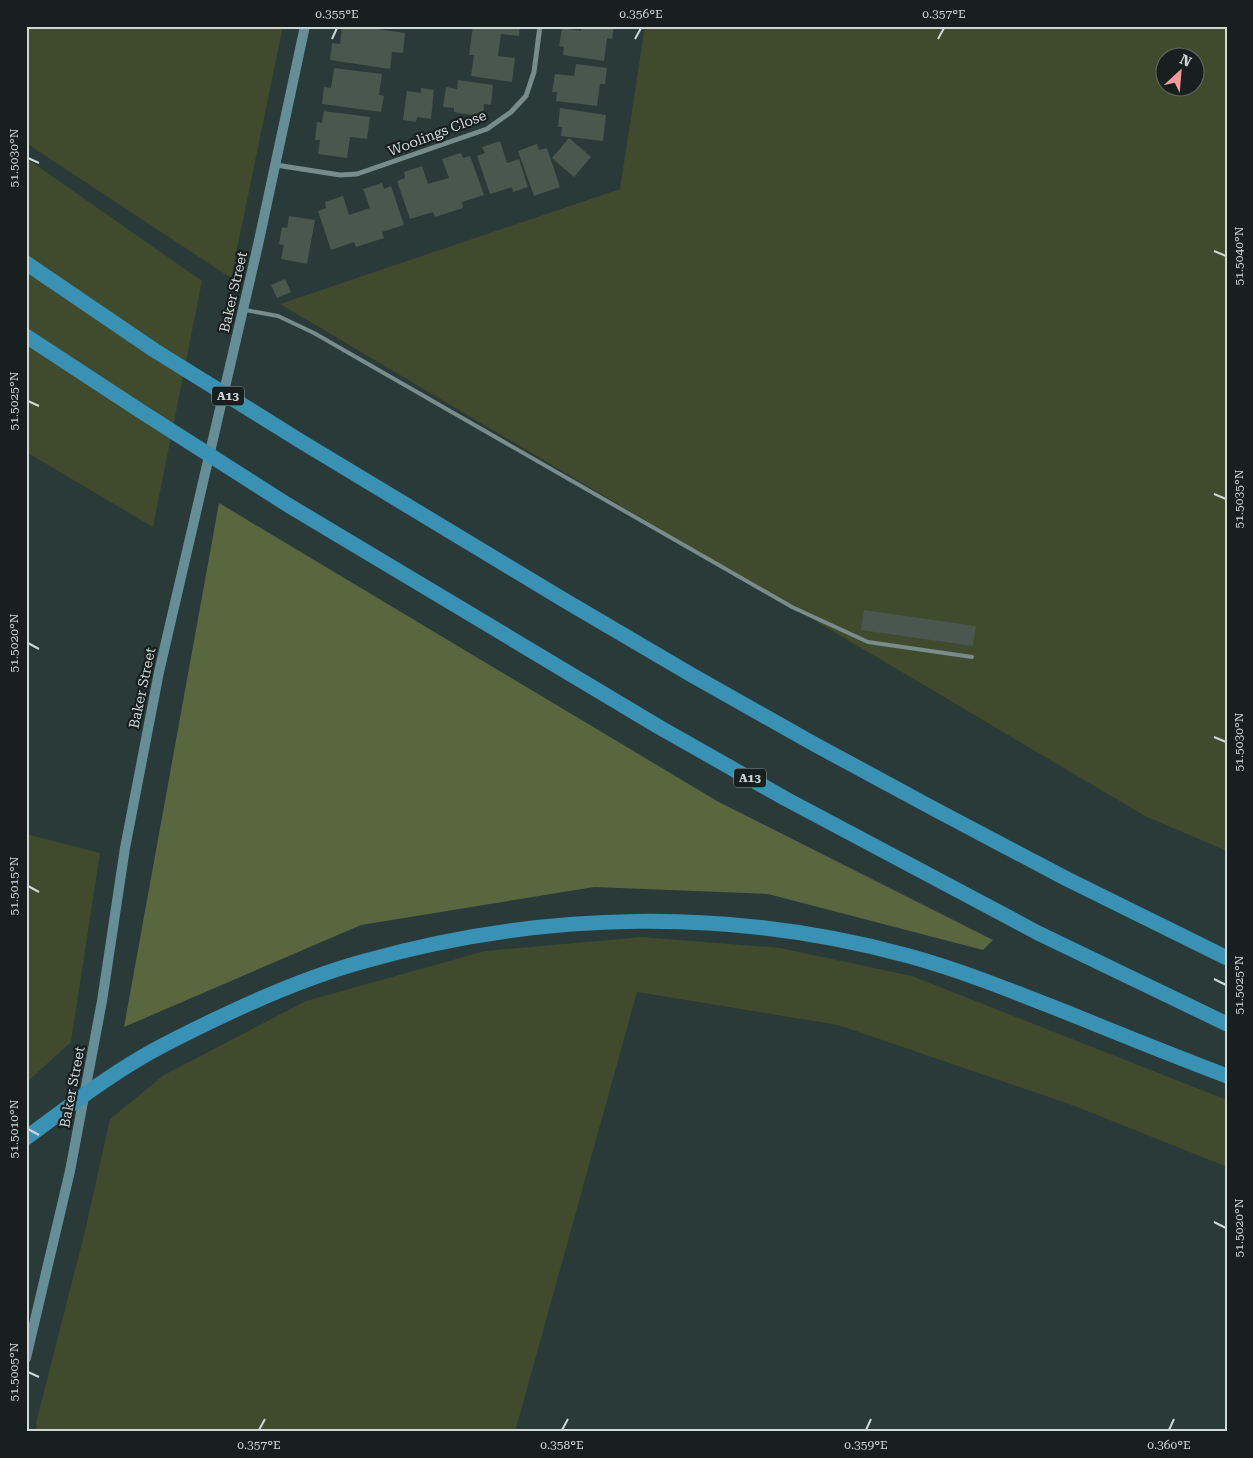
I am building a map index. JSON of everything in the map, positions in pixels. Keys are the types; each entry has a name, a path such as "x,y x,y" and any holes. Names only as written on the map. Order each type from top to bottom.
{"highway":[{"name":"A13","path":"26,263 154,350 302,442 690,674 806,740 1067,879 1227,958"},
{"name":"A13","path":"26,336 288,505 650,722 786,798 1038,933 1227,1024"},
{"path":"26,1138 92,1090 142,1057 246,1005 306,980 364,961 492,933 560,925 619,921 678,922 796,932 854,942 910,956 1015,992 1227,1076"}],"main road":[{"name":"Baker Street","path":"26,1358 72,1161 102,1001 125,848 159,672 276,165 305,26"}],"street":[{"name":"Woolings Close","path":"276,165 340,175 357,174 487,129 511,112 526,96 534,72 540,26"}],"lane":[{"path":"243,309 278,316 314,333 792,606 868,642 972,656"}],"green space":[{"path":"26,26 283,26 231,278 26,143"},
{"path":"645,26 1227,26 1227,851 1145,816 280,304 620,189"},
{"path":"26,158 202,281 153,527 26,452"},
{"path":"219,503 717,801 993,940 983,950 768,894 594,887 361,925 124,1027"},
{"path":"26,834 100,853 71,1042 26,1083"},
{"path":"642,937 780,948 912,976 1227,1100 1227,1167 1072,1105 838,1025 637,992 515,1432 36,1432 37,1419 85,1231 110,1119 164,1075 306,1001 485,951"}],"building":[{"path":"342,26 356,26 405,33 403,53 392,52 390,69 330,60 332,43 340,44"},
{"path":"473,26 520,26 519,36 501,34 498,56 515,58 512,82 471,76 474,55 469,55"},
{"path":"582,26 614,26 612,39 607,38 604,61 563,55 564,47 559,46 562,28 581,31"},
{"path":"576,64 607,68 605,84 600,84 597,106 556,101 557,92 552,92 555,74 574,76"},
{"path":"334,68 382,74 379,95 384,96 381,112 322,104 324,87 331,88"},
{"path":"458,80 493,85 491,105 484,104 483,117 454,112 454,108 443,107 446,87 457,89"},
{"path":"421,88 434,90 431,119 417,117 416,122 403,120 407,91 421,93"},
{"path":"560,108 606,115 603,141 561,136 562,127 558,127"},
{"path":"324,111 370,117 367,139 350,137 347,158 318,154 320,140 315,140 317,122 322,123"},
{"path":"569,138 591,157 574,177 552,158"},
{"path":"500,141 507,163 519,159 528,187 513,192 512,187 490,194 477,156 485,153 482,147"},
{"path":"537,144 539,150 547,148 560,187 534,196 518,151"},
{"path":"461,153 463,158 470,156 484,195 462,202 463,208 435,217 433,212 410,219 397,181 405,178 404,172 422,166 428,184 449,178 442,159"},
{"path":"382,183 384,189 391,186 404,225 382,232 384,238 356,247 354,242 331,250 318,211 326,208 325,202 343,196 349,215 370,208 363,189"},
{"path":"289,216 315,220 307,264 281,259 284,245 279,244 282,227 287,228"},
{"path":"285,279 291,292 277,298 271,285"},
{"path":"864,610 976,626 973,646 861,630"}]}
